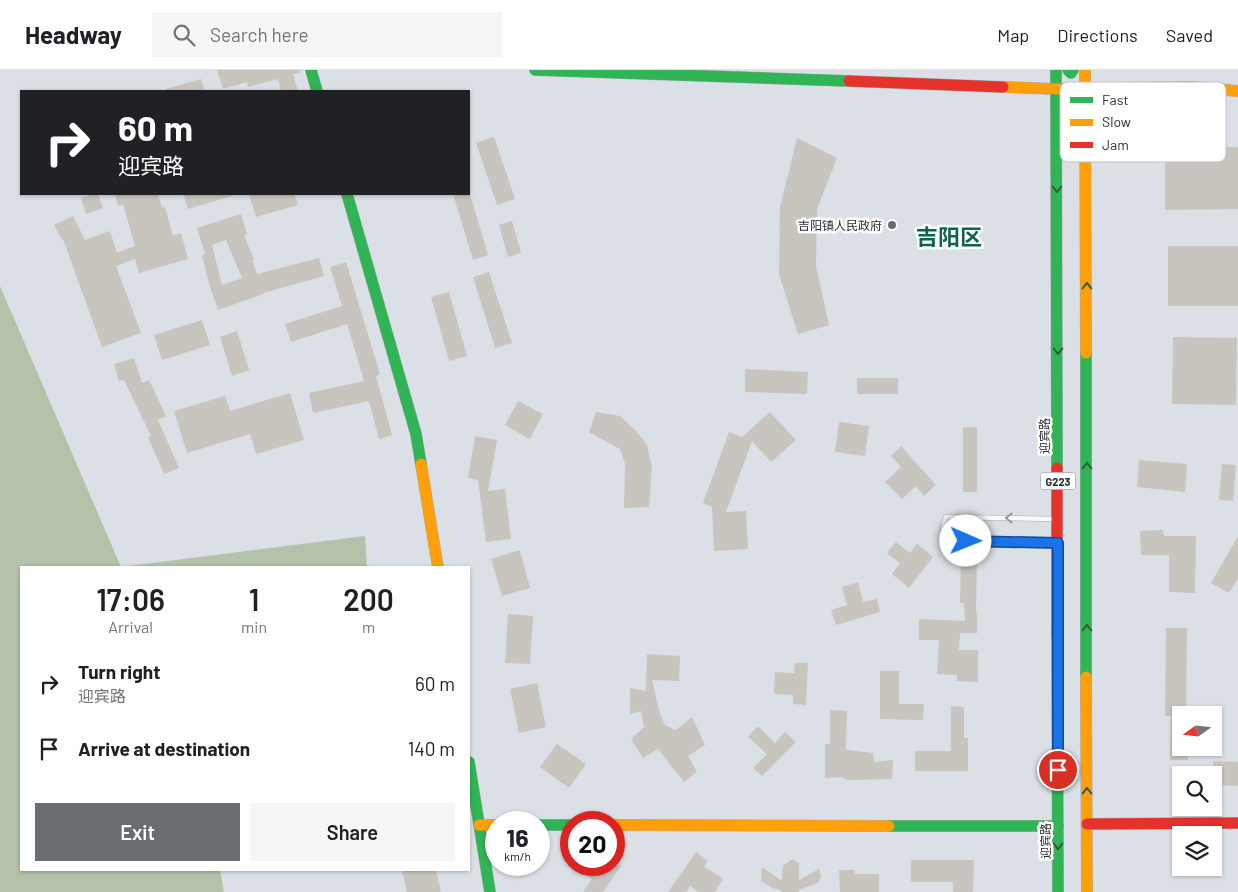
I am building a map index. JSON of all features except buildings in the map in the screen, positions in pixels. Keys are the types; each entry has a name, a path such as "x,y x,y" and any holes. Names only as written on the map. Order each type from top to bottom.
{"main road":[{"path":"311,70 317,90"},
{"path":"535,70 1060,89"},
{"name":"迎宾路","path":"1056,70 1058,892"},
{"path":"1068,70 1071,73 1073,70"},
{"path":"1057,142 1060,138"},
{"name":"G223","path":"1086,162 1087,892"},
{"path":"347,195 416,434 438,566"},
{"path":"470,768 490,892"},
{"path":"1087,824 1238,823"},
{"path":"479,824 485,824"},
{"path":"625,825 1058,826"}],"lane":[{"path":"1058,519 946,517 943,526 944,535 948,541 1058,543"}],"green space":[{"path":"0,286 121,566 20,566 20,871 220,871 224,892 0,892"},
{"path":"365,536 367,566 129,566"}],"traffic: fast":[{"path":"311,70 317,90"},
{"path":"535,70 849,81"},
{"path":"1056,70 1057,468"},
{"path":"1068,70 1071,73 1073,70"},
{"path":"1057,142 1060,138"},
{"path":"347,195 416,434 421,464"},
{"path":"1086,353 1086,677"},
{"path":"1057,633 1058,892"},
{"path":"470,768 490,892"},
{"path":"550,825 560,825"},
{"path":"889,826 1058,826"}],"traffic: slow":[{"path":"1085,70 1085,82"},
{"path":"1003,87 1060,89"},
{"path":"1226,90 1238,91"},
{"path":"1085,162 1086,353"},
{"path":"421,464 438,566"},
{"path":"1086,677 1087,892"},
{"path":"479,825 485,825"},
{"path":"625,825 889,826"}],"traffic: jam":[{"path":"849,81 1003,87"},
{"path":"1057,468 1057,633"},
{"path":"1087,824 1238,823"}],"place":[{"name":"吉阳镇人民政府","path":"892,225"}],"district":[{"name":"吉阳区","path":"949,236"}],"route":[{"path":"966,541 1058,543 1058,770"}]}
